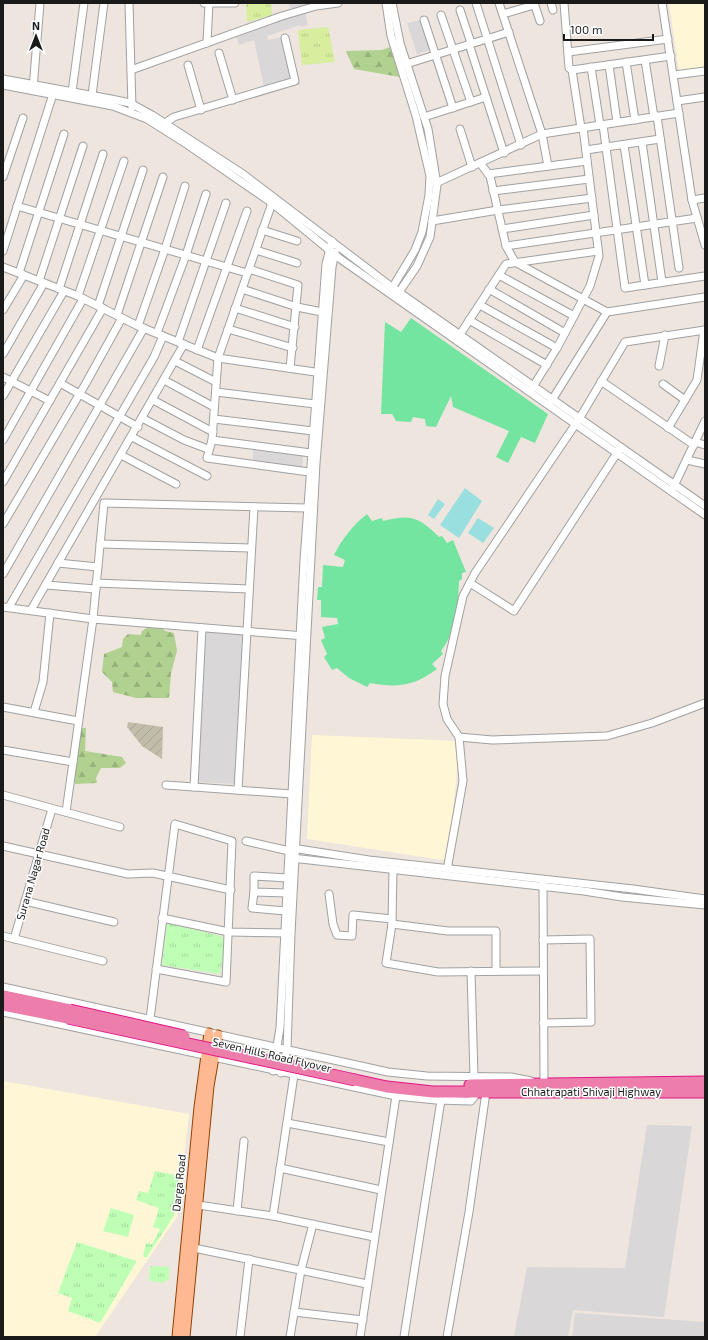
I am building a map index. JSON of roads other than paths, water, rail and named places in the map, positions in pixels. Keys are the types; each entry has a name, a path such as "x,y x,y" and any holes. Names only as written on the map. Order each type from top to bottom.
{"highway":[{"name":"Seven Hills Road Flyover","path":"3,996 386,1081 431,1086 544,1083"},
{"name":"Seven Hills Road Flyover","path":"3,1004 387,1087 433,1092 477,1092"},
{"name":"Chhatrapati Shivaji Highway","path":"544,1083 705,1082"},
{"name":"Chhatrapati Shivaji Highway","path":"477,1092 705,1092"}],"main road":[{"name":"Darga Road","path":"177,1337 214,1034"},
{"name":"Darga Road","path":"185,1337 189,1247 198,1205 209,1086 210,1057"}],"street":[{"path":"33,88 40,3"},
{"path":"72,92 84,3"},
{"path":"92,95 104,3"},
{"path":"129,3 131,113"},
{"path":"204,3 235,3"},
{"path":"207,43 209,3"},
{"path":"131,70 282,16 316,5 338,3"},
{"path":"386,3 392,36 428,129 436,183 430,237 417,266 394,293"},
{"path":"392,3 403,64 430,176 429,195 422,232 416,250 394,293"},
{"path":"476,3 521,145"},
{"path":"499,3 542,134 548,166"},
{"path":"531,389 557,348 583,300 590,286 599,256 586,150 572,70 569,68 564,3"},
{"path":"662,3 692,200 705,245"},
{"path":"503,14 534,4 540,21"},
{"path":"460,10 504,153"},
{"path":"441,15 471,102"},
{"path":"424,20 453,108"},
{"path":"403,64 509,32"},
{"path":"165,123 174,117 201,110 295,80 285,38"},
{"path":"568,52 668,39"},
{"path":"219,53 233,100"},
{"path":"572,70 671,56"},
{"path":"646,60 660,139 679,268"},
{"path":"626,62 635,120"},
{"path":"188,65 201,110"},
{"path":"609,65 617,122"},
{"path":"591,67 606,147 625,288 705,276"},
{"path":"674,75 705,71"},
{"path":"3,79 53,94 113,106 147,119 188,145 272,203 331,252 394,293 672,488 705,515"},
{"path":"3,86 72,92 92,95 132,105 165,123 243,174 334,244 394,293"},
{"path":"3,251 53,94"},
{"path":"424,117 486,97"},
{"path":"677,101 705,97"},
{"path":"436,183 504,153 542,134 679,113"},
{"path":"3,177 23,118"},
{"path":"460,128 472,167"},
{"path":"3,310 22,274 39,212 64,134"},
{"path":"586,150 660,139"},
{"path":"642,142 662,282"},
{"path":"624,145 645,285"},
{"path":"3,354 41,282 83,146"},
{"path":"3,396 62,290 80,224 103,154"},
{"path":"3,440 32,392 81,297 124,161"},
{"path":"488,174 587,161"},
{"path":"480,163 488,174 506,246 515,262 607,312 705,297"},
{"path":"3,482 50,401 101,307 121,236 144,170"},
{"path":"3,524 79,395 120,317 163,176"},
{"path":"493,191 589,179"},
{"path":"3,574 100,406 141,327 185,186"},
{"path":"206,194 154,357 6,607 93,619 304,636"},
{"path":"432,221 498,210 592,198"},
{"path":"692,200 705,198"},
{"path":"31,610 175,361 206,261 226,203"},
{"path":"272,203 218,358 213,432 207,458 309,472"},
{"path":"18,206 227,267 248,271 298,285 290,368"},
{"path":"197,350 246,211"},
{"path":"502,229 594,215"},
{"path":"506,246 697,218"},
{"path":"262,230 297,241"},
{"path":"273,1071 278,1048 288,933 304,636 309,472 315,404 321,373 322,312 331,252 334,244"},
{"path":"256,250 297,263"},
{"path":"458,338 506,264 598,251"},
{"path":"281,1072 287,1050 288,933 286,911 288,878 292,853 292,794 321,373 331,252"},
{"path":"3,267 81,297 141,327 218,358 321,373"},
{"path":"500,275 574,316"},
{"path":"242,289 297,307 322,312"},
{"path":"489,289 565,333"},
{"path":"480,305 557,348"},
{"path":"236,308 295,326"},
{"path":"552,400 607,312"},
{"path":"469,320 547,365"},
{"path":"228,329 293,348"},
{"path":"447,870 463,781 459,737 447,719 443,704 445,676 463,596 470,583 578,422 625,342 704,330 697,380 668,428"},
{"path":"659,366 665,335"},
{"path":"175,361 216,382"},
{"path":"3,376 50,401"},
{"path":"164,380 214,407"},
{"path":"601,381 668,428 694,444 705,445"},
{"path":"60,383 138,427"},
{"path":"663,384 685,400"},
{"path":"531,389 552,400 578,422"},
{"path":"216,392 315,404"},
{"path":"153,400 213,432"},
{"path":"142,418 184,440 208,449"},
{"path":"214,419 313,431"},
{"path":"672,488 705,421"},
{"path":"132,437 207,476"},
{"path":"212,440 311,453"},
{"path":"470,583 514,611 619,451"},
{"path":"122,455 176,484"},
{"path":"687,460 705,464"},
{"path":"672,488 705,506"},
{"path":"66,812 93,619 104,503 307,508"},
{"path":"238,790 254,507"},
{"path":"100,544 251,548"},
{"path":"58,563 98,567"},
{"path":"46,585 249,588"},
{"path":"34,712 43,682 50,613"},
{"path":"194,787 202,628"},
{"path":"459,737 492,740 608,736 652,723 705,703"},
{"path":"3,707 78,721"},
{"path":"3,750 73,762"},
{"path":"166,785 292,794"},
{"path":"3,795 120,827"},
{"name":"Surana Nagar Road","path":"14,939 37,855 52,809"},
{"path":"150,1019 162,918 174,824 232,841 226,982 156,969"},
{"path":"246,840 292,853 393,869 543,883 633,889 705,898"},
{"path":"3,846 37,855 128,874 152,873 231,890"},
{"path":"292,853 337,856 543,883 630,898 705,905"},
{"path":"393,869 392,922 386,963 438,972 542,971"},
{"path":"286,911 252,908 254,876 288,878"},
{"path":"3,987 388,1072 428,1076 511,1077 544,1083 542,971 543,883"},
{"path":"254,892 287,893"},
{"path":"329,894 333,924 337,935 352,936 353,915 448,931 496,931 496,971"},
{"path":"25,901 114,922"},
{"path":"162,918 229,932 288,933"},
{"path":"3,936 103,961"},
{"path":"543,940 590,939 591,1015 591,1022 543,1023"},
{"path":"472,971 474,1076"},
{"path":"3,1012 273,1071 396,1096 471,1101 477,1092"},
{"path":"273,1216 294,1075"},
{"path":"447,1337 469,1212 477,1092"},
{"path":"360,1337 396,1096"},
{"path":"404,1337 441,1100"},
{"path":"287,1123 389,1142"},
{"path":"237,1211 244,1141"},
{"path":"280,1168 381,1190"},
{"path":"198,1205 273,1216 374,1237"},
{"path":"290,1337 301,1270 313,1224"},
{"path":"189,1247 367,1284"},
{"path":"240,1337 249,1259"},
{"path":"294,1312 363,1320"}],"water":[{"path":"465,488 482,501 459,538 440,525"},
{"path":"438,499 445,504 434,519 428,515"},
{"path":"478,518 494,528 483,543 468,533"}]}
